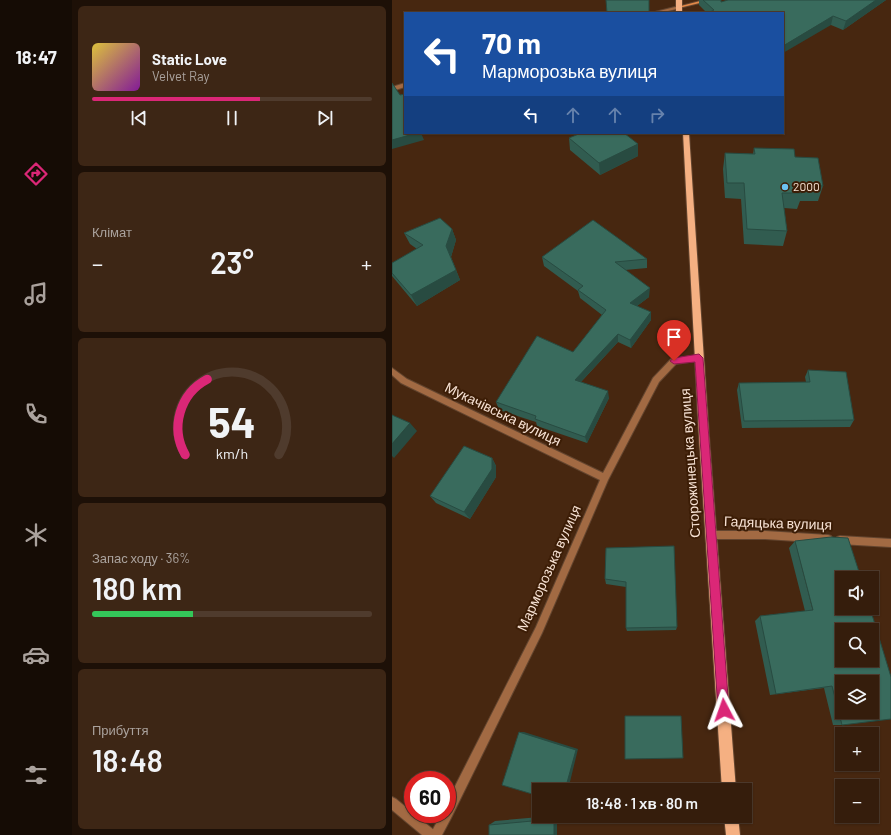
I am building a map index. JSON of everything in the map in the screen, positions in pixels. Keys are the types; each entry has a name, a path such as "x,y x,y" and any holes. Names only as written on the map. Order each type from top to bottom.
{"main road":[{"path":"679,0 679,10"},
{"name":"Сторожинецька вулиця","path":"686,134 699,358 729,783"},
{"path":"731,823 732,835"}],"street":[{"path":"662,12 679,10 710,0"},
{"path":"392,89 404,85"},
{"name":"Марморозька вулиця","path":"456,796 539,630 605,478 656,380 674,361 699,358"},
{"name":"Мукачівська вулиця","path":"392,371 404,381 605,478"},
{"name":"Гадяцька вулиця","path":"711,535 765,535 891,543"},
{"path":"392,803 431,835"},
{"name":"Марморозька вулиця","path":"436,835 442,823"}],"building":[{"path":"606,0 649,0 649,12 607,12"},
{"path":"703,0 721,0 721,2 728,0 876,0 846,21 833,16 784,45 784,12 710,12 714,10"},
{"path":"392,83 400,95 404,94 404,134 413,134 392,140"},
{"path":"579,134 625,134 638,144 599,163 569,138"},
{"path":"754,148 794,149 795,157 818,158 823,186 800,185 802,193 782,193 787,231 747,229 744,183 727,183 725,153 755,154"},
{"path":"440,218 452,229 446,246 456,270 411,295 392,273 392,263 423,245 404,233"},
{"path":"593,220 647,259 615,262 650,288 630,303 651,312 630,340 618,334 575,380 608,391 585,437 535,419 536,416 496,402 537,336 573,352 606,310 578,290 583,286 542,257"},
{"path":"808,370 846,372 854,420 744,421 739,383 810,382"},
{"path":"392,415 410,423 392,444"},
{"path":"464,446 492,458 492,469 464,512 430,496"},
{"path":"831,537 848,538 859,571 835,571 835,615 872,615 875,623 835,623 835,667 879,667 879,638 891,677 891,719 842,725 840,719 879,719 879,675 835,675 835,698 832,686 776,694 760,616 813,610 795,541"},
{"path":"674,546 677,627 626,628 626,582 605,579 606,548"},
{"path":"625,716 681,716 683,758 625,759"},
{"path":"519,732 576,750 567,783 532,783 532,794 502,785"},
{"path":"532,821 532,823 554,823 554,835 489,835 489,825"}],"place":[{"name":"2000","path":"785,187"}],"route":[{"path":"674,361 699,358 724,710"}]}
